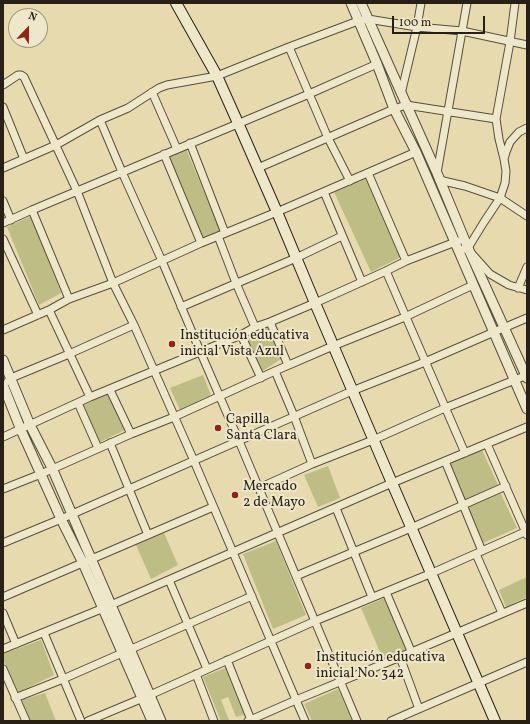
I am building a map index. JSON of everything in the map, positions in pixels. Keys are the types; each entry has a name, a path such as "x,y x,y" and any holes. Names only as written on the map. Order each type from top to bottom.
{"main road":[{"path":"176,3 217,76 238,123 373,440 496,721"}],"street":[{"path":"350,3 378,64 394,109 416,152 527,409"},
{"path":"401,94 417,27 421,3"},
{"path":"438,177 467,3"},
{"path":"459,252 468,246 500,198 505,183 506,171 496,120 510,42 515,3"},
{"path":"3,168 56,145 100,120 128,108 167,84 217,76 357,18 365,9"},
{"path":"365,9 417,27 462,31 527,45"},
{"path":"259,488 444,408 527,376 468,246 365,9"},
{"path":"289,47 328,138 350,181"},
{"path":"3,223 378,64"},
{"path":"3,85 18,75 24,77 77,192 113,283 134,325 194,460 305,721"},
{"path":"152,92 177,149"},
{"path":"258,168 406,105 496,120"},
{"path":"3,107 24,159"},
{"path":"100,120 239,441 357,721"},
{"path":"504,159 513,138 527,128"},
{"path":"190,143 222,235 236,283 255,327"},
{"path":"3,330 49,310 69,299 113,283 200,243 277,212 416,152"},
{"path":"164,154 200,243"},
{"path":"368,173 406,261"},
{"path":"438,177 500,198 527,216"},
{"path":"324,192 362,282"},
{"path":"3,201 11,220"},
{"path":"32,210 69,299"},
{"path":"181,307 296,258 342,236"},
{"path":"3,239 38,315"},
{"path":"3,437 78,403 241,335 255,327 386,272 406,261 454,242 468,246 490,274 510,285 527,290"},
{"path":"518,288 527,267"},
{"path":"386,272 444,408 465,453"},
{"path":"3,489 174,417 288,365 406,316 473,285"},
{"path":"49,310 90,398"},
{"path":"3,543 239,441 352,390 425,362 527,318"},
{"path":"270,322 288,365"},
{"path":"87,561 61,519 21,430 3,385 11,378 134,325"},
{"path":"241,335 261,378"},
{"path":"3,360 30,425 52,468 72,514 87,561 126,652 146,697 161,721"},
{"path":"275,371 312,464"},
{"path":"110,390 131,434"},
{"path":"78,403 98,448"},
{"path":"3,649 170,580 392,483 527,427"},
{"path":"110,443 148,535"},
{"path":"88,721 96,719 146,697 315,621 526,533 487,444"},
{"path":"445,461 463,505 502,613"},
{"path":"296,576 506,486"},
{"path":"3,597 213,507"},
{"path":"336,508 372,597"},
{"path":"170,580 207,669"},
{"path":"386,592 411,652"},
{"path":"16,698 126,652 252,596"},
{"path":"227,660 250,720 527,602"},
{"path":"3,613 16,644"},
{"path":"44,633 81,721"},
{"path":"400,657 419,709"},
{"path":"391,721 527,662"},
{"path":"3,669 26,721"},
{"path":"196,674 214,721"},
{"path":"146,697 152,721"}],"green space":[{"path":"186,149 221,232 201,239 169,155"},
{"path":"366,179 401,257 371,272 334,192"},
{"path":"31,216 61,293 39,305 7,227"},
{"path":"270,326 284,357 261,372 243,337"},
{"path":"203,375 211,395 180,410 170,388"},
{"path":"108,394 125,430 100,442 83,405"},
{"path":"482,450 498,485 464,501 448,464"},
{"path":"328,466 340,498 318,507 304,475"},
{"path":"500,492 517,528 483,543 467,507"},
{"path":"164,533 178,565 151,579 136,545"},
{"path":"276,541 306,615 273,629 243,554"},
{"path":"527,577 527,597 506,607 499,590"},
{"path":"385,598 406,650 383,659 361,608"},
{"path":"41,640 54,675 17,693 3,659 3,654"},
{"path":"225,668 244,715 236,717 228,697 221,700 229,720 221,721 203,677"},
{"path":"338,689 352,721 312,721 304,704"},
{"path":"45,693 56,721 29,721 22,700"}],"place":[{"name":"Institución educativa inicial Vista Azul","path":"172,344"},
{"name":"Capilla Santa Clara","path":"218,428"},
{"name":"Mercado 2 de Mayo","path":"235,495"},
{"name":"Institución educativa inicial No. 342","path":"308,666"}]}
